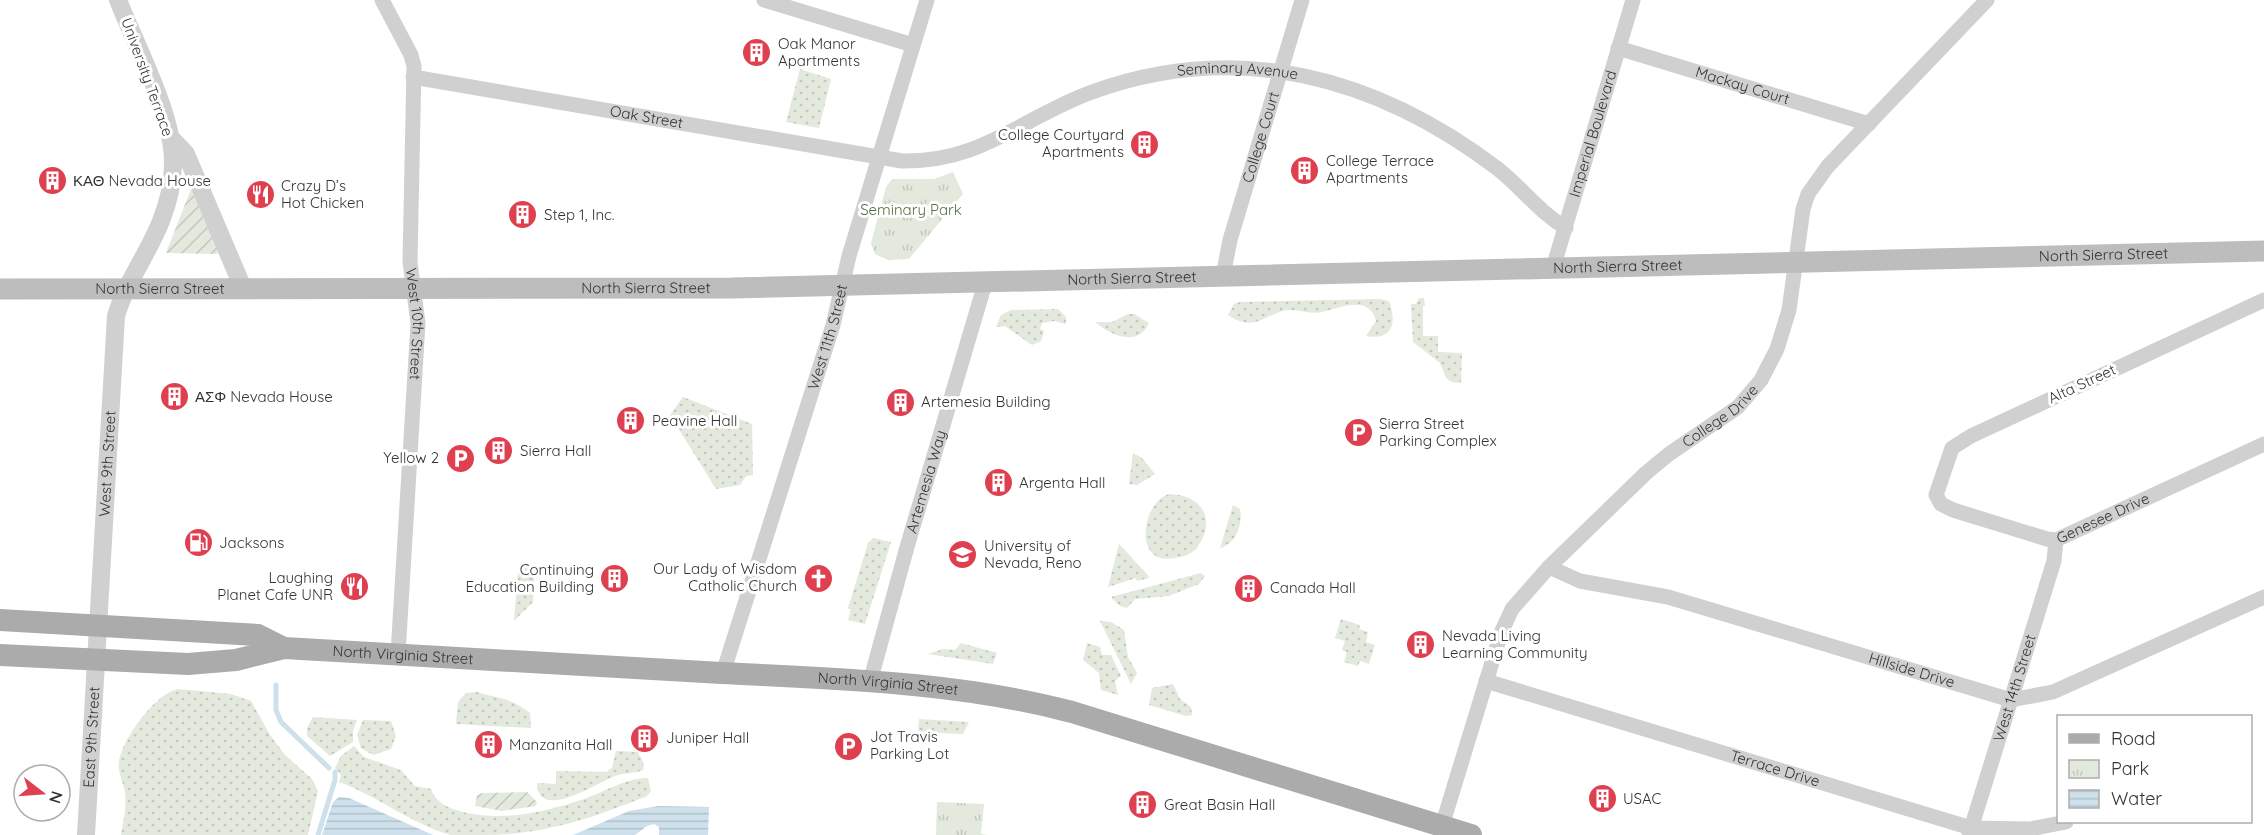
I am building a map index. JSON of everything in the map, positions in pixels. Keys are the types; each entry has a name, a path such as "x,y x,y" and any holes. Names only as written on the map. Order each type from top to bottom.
{"main road":[{"name":"North Sierra Street","path":"0,289 732,288 987,280 2264,251"},
{"name":"North Virginia Street","path":"0,620 188,664 236,660 284,648 723,673 954,689 1037,703 1471,835"},
{"name":"North Virginia Street","path":"0,655 97,641 258,635 284,648"}],"street":[{"name":"University Terrace","path":"118,0 171,138 173,165 168,198 152,242 125,289"},
{"name":"West 10th Street","path":"382,0 411,55 413,77 410,262 418,323 398,654"},
{"path":"764,0 914,45"},
{"name":"West 11th Street","path":"723,673 833,325 880,156 927,0"},
{"name":"College Court","path":"1223,276 1230,240 1302,0"},
{"name":"Imperial Boulevard","path":"1553,268 1633,0"},
{"name":"College Drive","path":"1442,826 1486,681 1512,609 1549,567 1646,473 1669,454 1738,407 1751,394 1770,365 1783,333 1796,263 1800,225 1808,194 1828,166 1987,0"},
{"name":"Mackay Court","path":"1618,48 1869,124"},
{"name":"Seminary Avenue","path":"880,156 921,161 984,147 1071,100 1164,73 1238,69 1280,72 1313,77 1360,90 1431,123 1499,170 1546,216 1566,228"},
{"name":"Oak Street","path":"413,77 880,156"},
{"path":"171,138 186,154 243,288"},
{"name":"Artemesia Way","path":"870,682 907,547 987,280"},
{"name":"West 9th Street","path":"97,641 115,324 125,289"},
{"name":"Alta Street","path":"1938,500 1938,484 1948,455 1952,448 1965,440 2264,300"},
{"name":"Genesee Drive","path":"1938,500 1953,510 2056,540 2264,444"},
{"name":"West 14th Street","path":"1970,832 2054,561 2056,540"},
{"name":"Hillside Drive","path":"1549,567 1580,581 1668,597 2011,699 2054,692 2264,597"},
{"name":"East 9th Street","path":"86,835 97,641"},
{"name":"Terrace Drive","path":"1486,681 1970,832 2030,829 2061,823"}],"green space":[{"path":"800,69 831,79 819,128 786,122"},
{"name":"Seminary Park","path":"953,172 963,194 909,259 888,260 875,254 871,243 886,187 892,179 934,179"},
{"path":"191,189 218,251 217,254 166,253"},
{"path":"1419,298 1424,298 1425,306 1423,306 1423,336 1438,336 1438,352 1462,353 1461,383 1452,382 1446,378 1440,363 1413,342 1411,304 1416,304"},
{"path":"1380,299 1389,301 1393,316 1391,329 1382,336 1375,337 1366,336 1376,321 1372,313 1361,305 1318,313 1289,310 1246,323 1228,315 1234,304 1240,302"},
{"path":"1058,309 1066,317 1066,324 1054,321 1042,323 1040,329 1044,331 1041,341 1032,345 1005,326 996,327 1001,315 1011,310"},
{"path":"1128,314 1134,314 1149,323 1144,331 1138,335 1124,337 1108,331 1095,322 1112,322"},
{"path":"683,397 752,424 753,475 746,476 740,485 716,489 670,415"},
{"path":"1133,453 1142,458 1155,474 1137,485 1129,484"},
{"path":"1169,494 1191,499 1198,504 1204,511 1206,529 1196,549 1191,553 1177,558 1161,558 1152,553 1147,544 1147,520 1159,500"},
{"path":"1233,505 1240,509 1239,527 1234,538 1226,546 1220,548"},
{"path":"873,538 891,542 865,624 848,620 851,609 848,608 868,543"},
{"path":"1119,544 1149,578 1137,581 1136,578 1108,587"},
{"path":"525,566 534,566 535,570 533,602 514,621 518,572"},
{"path":"1201,573 1205,576 1199,584 1169,596 1135,599 1127,608 1120,606 1111,597"},
{"path":"1341,619 1360,625 1359,629 1368,632 1366,642 1375,645 1369,664 1360,661 1358,666 1344,662 1347,652 1342,650 1345,641 1335,638"},
{"path":"1100,621 1111,622 1124,630 1128,657 1137,673 1131,684"},
{"path":"961,643 997,653 993,664 928,654 943,649 955,650"},
{"path":"1087,643 1100,647 1102,655 1111,655 1121,676 1115,681 1118,695 1101,690 1099,673 1083,660"},
{"path":"1173,684 1180,699 1191,707 1192,715 1186,716 1149,705 1152,688"},
{"path":"178,689 231,694 251,701 270,735 285,755 312,779 318,791 308,835 121,835 125,803 119,766 121,752 133,730 150,708 169,692"},
{"path":"477,692 517,704 523,708 530,713 531,728 456,724 458,702 466,693"},
{"path":"313,717 357,720 353,731 353,742 330,756 307,736 307,728"},
{"path":"919,719 969,722 963,734 918,732"},
{"path":"363,720 391,721 396,736 391,749 373,755 361,748 357,735"},
{"path":"354,746 364,757 401,770 415,786 431,789 445,806 482,815 511,816 555,808 639,779 648,778 651,791 647,796 567,824 506,834 451,835 422,824 339,782 341,775 335,768 341,756"},
{"path":"616,751 638,752 644,764 643,770 615,776 570,797 558,800 547,800 540,794 537,783 556,784 556,771 606,772 612,768"},
{"path":"527,792 537,802 536,806 502,811 475,806 477,795 482,793"},
{"path":"937,802 984,804 981,834 989,835 936,835"}],"water":[{"path":"339,797 349,798 433,835 322,835 333,802"},
{"path":"658,806 709,807 708,835 659,835 659,827 654,824 635,835 573,835 629,811"}],"waterway":[{"path":"276,685 276,710 281,722 329,768"},
{"path":"318,835 335,780 335,772"}],"place":[{"name":"Oak Manor Apartments","path":"757,53"},
{"name":"College Courtyard Apartments","path":"1145,144"},
{"name":"College Terrace Apartments","path":"1305,170"},
{"name":"ΚΑΘ Nevada House","path":"52,181"},
{"name":"Crazy D’s Hot Chicken","path":"260,195"},
{"name":"Step 1, Inc.","path":"523,215"},
{"name":"ΑΣΦ Nevada House","path":"174,397"},
{"name":"Artemesia Building","path":"900,402"},
{"name":"Peavine Hall","path":"631,421"},
{"name":"Sierra Street Parking Complex","path":"1358,433"},
{"name":"Sierra Hall","path":"499,451"},
{"name":"Yellow 2","path":"460,458"},
{"name":"Argenta Hall","path":"998,483"},
{"name":"Jacksons","path":"198,543"},
{"name":"University of Nevada, Reno","path":"963,555"},
{"name":"Our Lady of Wisdom Catholic Church","path":"818,578"},
{"name":"Continuing Education Building","path":"615,579"},
{"name":"Laughing Planet Cafe UNR","path":"354,587"},
{"name":"Canada Hall","path":"1249,588"},
{"name":"Nevada Living Learning Community","path":"1421,645"},
{"name":"Juniper Hall","path":"645,738"},
{"name":"Manzanita Hall","path":"488,745"},
{"name":"Jot Travis Parking Lot","path":"849,746"},
{"name":"USAC","path":"1602,799"},
{"name":"Great Basin Hall","path":"1143,805"}]}
